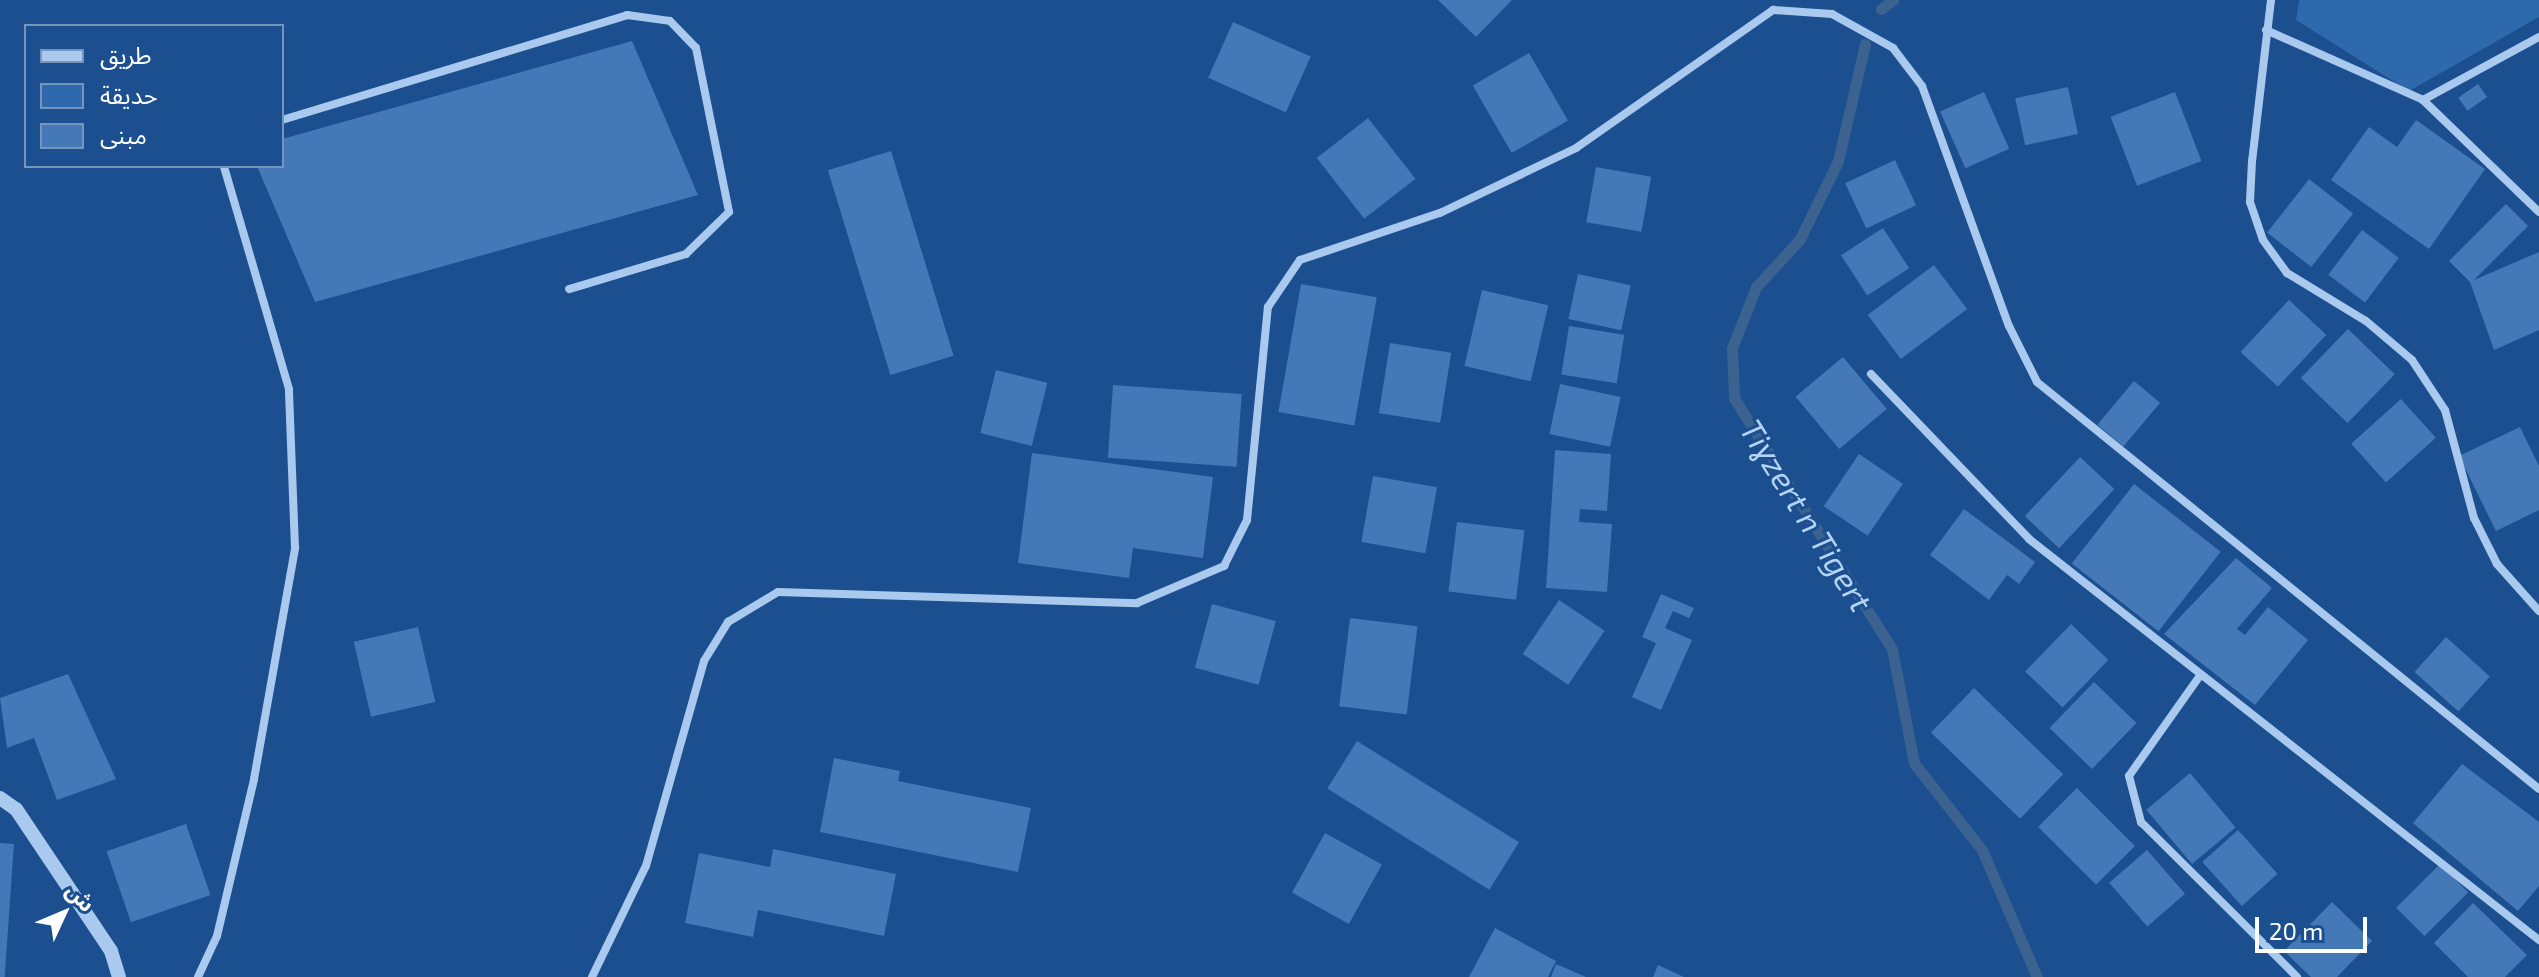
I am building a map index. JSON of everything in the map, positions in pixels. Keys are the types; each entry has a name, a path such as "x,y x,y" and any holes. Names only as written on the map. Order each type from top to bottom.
{"street":[{"path":"2271,0 2250,202 2263,240 2287,273 2366,321 2412,360 2445,410 2474,518 2491,552 2539,611"},
{"path":"592,977 646,866 704,661 728,622 778,592 1137,603 1224,566 1247,520 1268,307 1300,260 1429,217 1576,148 1773,10 1832,14 1893,48 1922,86 2009,326 2037,382 2539,789"},
{"path":"284,119 627,15 670,21 696,48 729,212 686,254 569,289"},
{"path":"2266,30 2423,100 2539,212"},
{"path":"2423,100 2539,37"},
{"path":"198,977 217,936 254,779 295,548 289,389 225,168"},
{"path":"1871,374 2029,539 2199,677 2539,940"},
{"path":"2199,677 2129,776 2141,822 2297,977"},
{"path":"0,798 16,809 111,951 119,977"}],"green space":[{"path":"2299,0 2539,0 2539,17 2409,91 2296,20"}],"building":[{"path":"1438,0 1512,0 1476,37"},
{"path":"1233,22 1311,57 1286,112 1208,78"},
{"path":"632,41 698,195 315,302 258,168 284,168 284,138"},
{"path":"1529,53 1568,121 1512,153 1473,86"},
{"path":"2478,84 2487,97 2468,111 2458,98"},
{"path":"2068,87 2078,134 2025,145 2015,98"},
{"path":"1984,92 2009,149 1965,168 1940,112"},
{"path":"2175,92 2202,161 2137,186 2111,117"},
{"path":"1368,118 1415,179 1364,219 1317,158"},
{"path":"2416,120 2485,169 2429,249 2331,180 2369,127 2397,147"},
{"path":"891,151 954,356 890,375 828,170"},
{"path":"1895,160 1916,205 1866,229 1845,183"},
{"path":"1596,167 1651,177 1641,232 1586,222"},
{"path":"2309,179 2353,213 2311,267 2267,233"},
{"path":"2506,204 2528,226 2474,280 2539,252 2539,330 2494,350 2470,282 2449,261"},
{"path":"1883,228 1909,268 1867,295 1841,255"},
{"path":"2362,230 2399,258 2365,302 2328,275"},
{"path":"1934,265 1967,309 1901,359 1868,315"},
{"path":"1578,274 1631,285 1621,330 1568,319"},
{"path":"1301,284 1377,297 1354,425 1278,412"},
{"path":"1482,290 1548,305 1531,381 1464,366"},
{"path":"2289,300 2326,335 2278,387 2241,352"},
{"path":"1569,326 1624,335 1617,383 1561,374"},
{"path":"2348,329 2395,374 2348,423 2301,378"},
{"path":"1390,343 1451,353 1440,423 1379,413"},
{"path":"1843,357 1887,409 1839,449 1796,397"},
{"path":"996,370 1047,383 1032,446 980,433"},
{"path":"2134,381 2160,403 2123,447 2097,425"},
{"path":"1560,384 1621,397 1610,447 1549,434"},
{"path":"1113,385 1242,394 1237,467 1108,458"},
{"path":"2401,399 2436,438 2386,482 2351,444"},
{"path":"2520,427 2539,466 2539,510 2496,531 2459,456"},
{"path":"1555,450 1611,454 1607,511 1580,509 1579,522 1612,524 1607,592 1546,588"},
{"path":"1032,453 1213,477 1203,558 1133,548 1129,578 1018,563"},
{"path":"1859,454 1903,484 1868,536 1824,506"},
{"path":"2080,457 2114,489 2059,548 2025,516"},
{"path":"1373,476 1437,487 1425,553 1361,542"},
{"path":"2134,484 2221,552 2158,631 2072,564"},
{"path":"1964,509 2035,562 2019,584 2007,575 1989,600 1930,555"},
{"path":"1457,522 1524,530 1516,600 1448,591"},
{"path":"2236,558 2272,588 2237,629 2245,635 2268,607 2308,640 2255,705 2164,634"},
{"path":"1661,594 1694,608 1689,618 1673,611 1665,628 1692,640 1661,710 1632,697 1656,643 1642,637"},
{"path":"1559,600 1605,631 1568,685 1523,654"},
{"path":"1212,604 1276,621 1259,685 1195,668"},
{"path":"1350,618 1417,626 1407,715 1339,706"},
{"path":"2071,624 2108,660 2063,708 2025,671"},
{"path":"418,627 435,702 371,717 354,642"},
{"path":"2446,637 2490,676 2458,711 2415,672"},
{"path":"68,674 116,779 57,800 34,738 7,748 0,698"},
{"path":"2094,682 2136,723 2092,769 2050,728"},
{"path":"1974,688 2063,774 2020,819 1931,733"},
{"path":"1357,741 1519,842 1489,890 1327,788"},
{"path":"834,758 900,771 898,781 1031,808 1018,872 820,832"},
{"path":"2462,764 2539,822 2539,886 2518,911 2413,823"},
{"path":"2190,773 2236,827 2192,864 2146,810"},
{"path":"2077,788 2135,846 2096,885 2038,827"},
{"path":"186,824 210,895 131,922 107,851"},
{"path":"2238,830 2277,874 2242,906 2202,862"},
{"path":"1325,833 1382,865 1349,924 1292,892"},
{"path":"0,843 14,844 5,977 0,977"},
{"path":"773,849 896,874 884,936 758,910 753,937 685,923 699,853 770,867"},
{"path":"2147,850 2185,894 2147,927 2109,883"},
{"path":"2440,864 2468,892 2424,936 2396,908"},
{"path":"2332,902 2372,941 2337,977 2311,977 2284,951"},
{"path":"2473,903 2527,955 2505,977 2468,977 2434,943"},
{"path":"1495,928 1556,961 1548,977 1469,977"},
{"path":"1556,964 1586,977 1551,977"},
{"path":"1658,965 1684,977 1653,977"}],"waterway":[{"name":"Tiɣzert n Tigert","path":"1881,9 1893,0"},
{"name":"Tiɣzert n Tigert","path":"1865,44 1838,161 1800,239 1756,287 1732,348 1734,398 1892,649 1914,763 1982,850 2037,977"}]}
